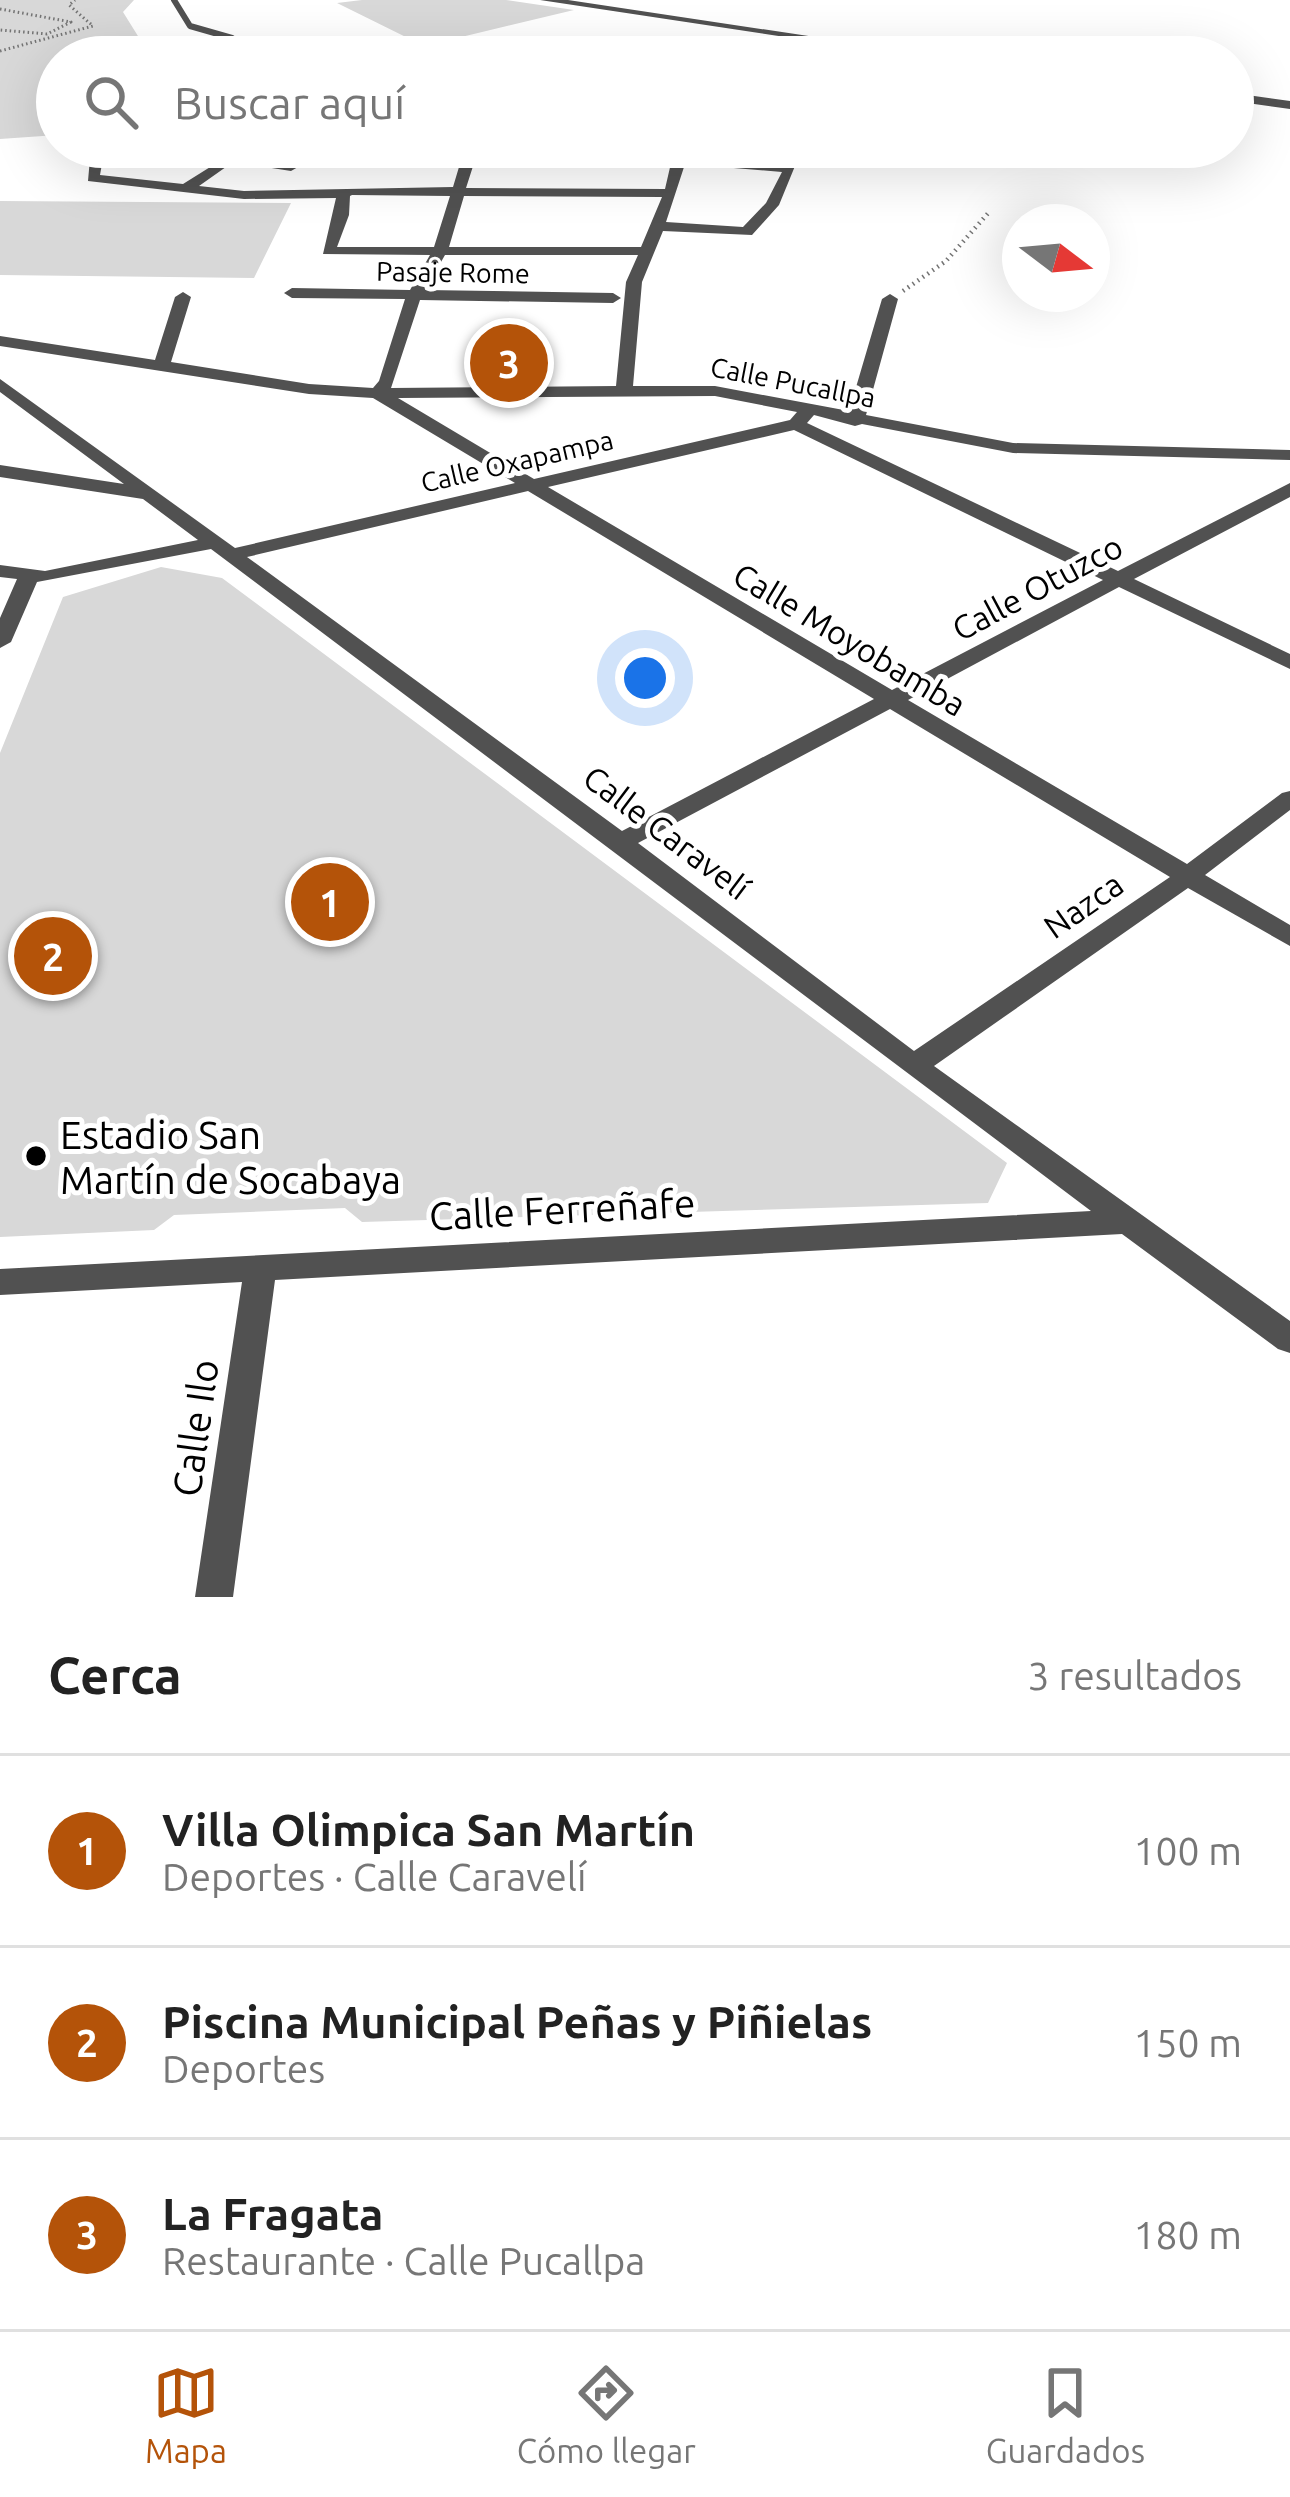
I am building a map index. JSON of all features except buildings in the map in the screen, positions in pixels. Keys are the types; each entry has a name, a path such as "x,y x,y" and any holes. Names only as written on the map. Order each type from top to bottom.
{"street":[{"path":"544,0 795,36"},
{"path":"1254,100 1290,105"},
{"path":"95,168 93,178 253,195 671,193"},
{"path":"188,186 215,168"},
{"path":"253,195 288,168"},
{"path":"378,394 440,251 466,168"},
{"path":"624,390 634,282 677,168"},
{"path":"656,226 747,232 772,205 790,169 783,168"},
{"path":"343,194 342,215 328,250 644,251"},
{"name":"Pasaje Rome","path":"292,293 613,298"},
{"path":"162,364 183,297"},
{"path":"855,421 890,299"},
{"name":"Calle Pucallpa","path":"0,341 275,385 378,394 716,391 802,417 855,421 1013,448 1290,455"},
{"name":"Calle Caravelí","path":"0,384 621,842 914,1066 1290,1339"},
{"name":"Calle Moyobamba","path":"378,394 1290,938"},
{"path":"802,417 1120,582 1290,662"},
{"name":"Calle Oxapampa","path":"28,576 224,548 528,486 802,417"},
{"path":"0,471 146,494"},
{"name":"Calle Otuzco","path":"621,842 1290,489"},
{"path":"0,571 28,576 0,642"},
{"name":"Nazca","path":"914,1066 1188,876 1290,798"},
{"name":"Calle Ferreñafe","path":"0,1282 1128,1220"},
{"name":"Calle Ilo","path":"214,1597 260,1271"}],"lane":[{"path":"174,0 190,26 225,36"}],"path":[{"path":"56,36 93,26 68,5 75,0"},
{"path":"0,9 71,22 62,31 39,34 0,30"},
{"path":"0,51 36,41"},
{"path":"890,299 946,261 990,211"}],"shaded area":[{"path":"0,0 134,0 123,12 138,36 36,36 36,136 0,139"},
{"path":"506,0 574,10 466,36 404,36 337,3"},
{"path":"0,201 291,203 254,278 0,275"},
{"path":"161,567 222,578 1007,1163 988,1203 362,1222 345,1208 174,1215 154,1230 0,1237 0,753 63,597"}],"place":[{"name":"La Fragata","path":"509,363"},
{"name":"Villa Olimpica San Martín","path":"330,902"},
{"name":"Piscina Municipal Peñas y Piñielas","path":"53,956"},
{"name":"Estadio San Martín de Socabaya","path":"36,1156"}]}
